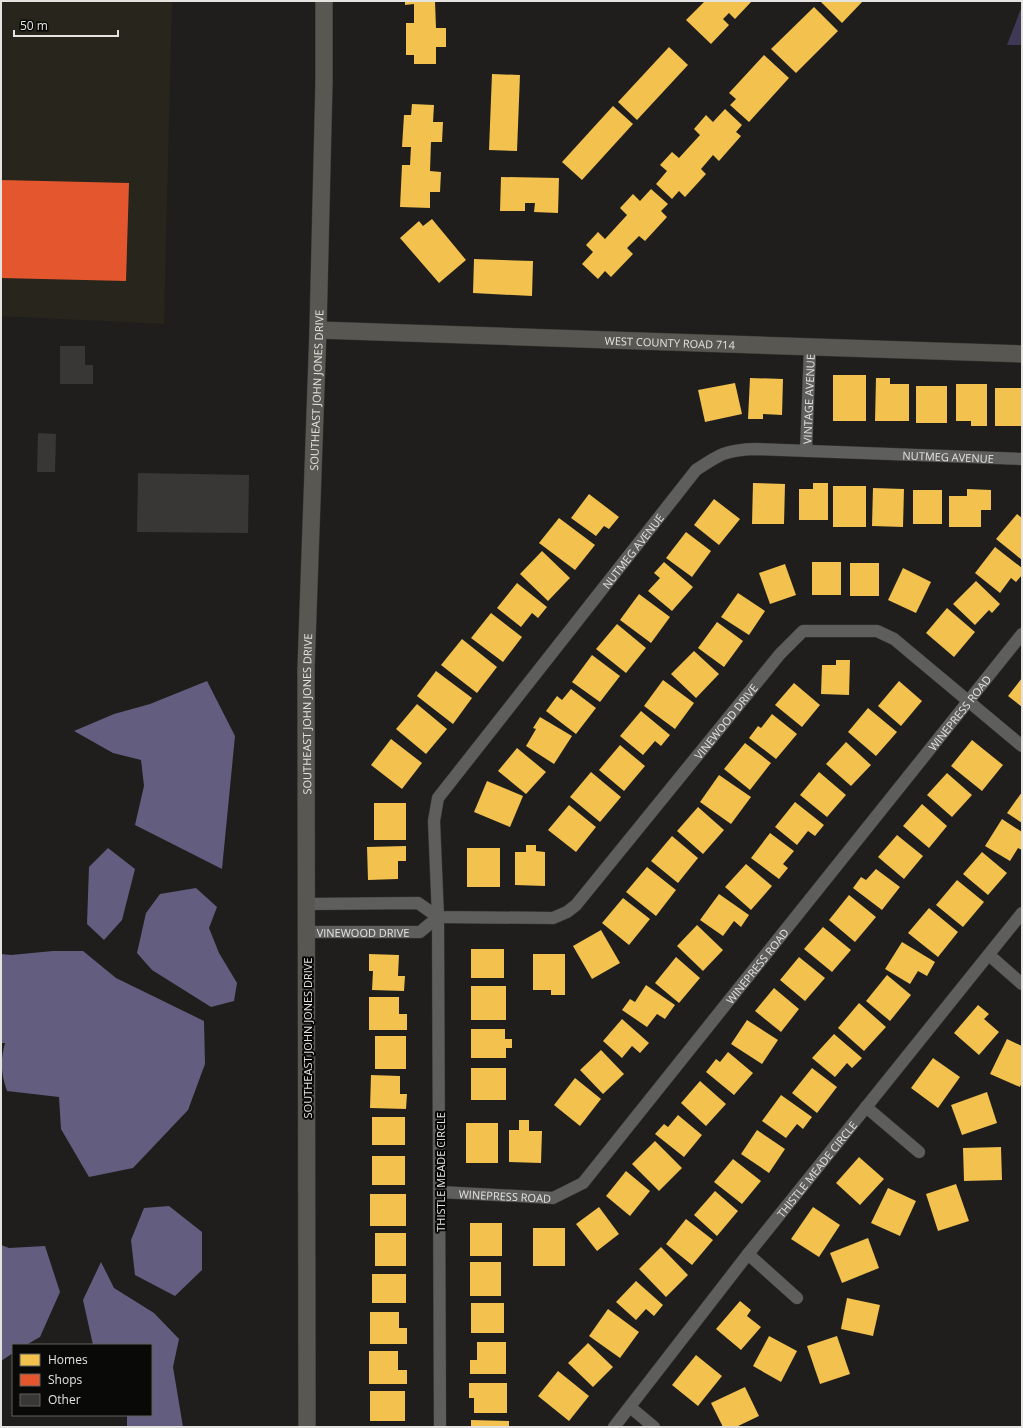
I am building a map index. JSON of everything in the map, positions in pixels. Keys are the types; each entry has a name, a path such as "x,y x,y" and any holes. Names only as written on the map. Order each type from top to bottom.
{"main road":[{"name":"SOUTHEAST JOHN JONES DRIVE","path":"308,1427 306,669 318,330 324,90 324,1"},
{"name":"WEST COUNTY ROAD 714","path":"318,330 810,348 1022,354"}],"street":[{"name":"VINTAGE AVENUE","path":"806,451 810,348"},
{"name":"NUTMEG AVENUE","path":"438,917 434,821 438,798 696,470 715,457 732,450 754,449 1022,459"},
{"name":"VINEWOOD DRIVE","path":"307,932 420,932 438,917 554,918 567,912 576,905 780,654 804,631 877,631 894,639 1022,746"},
{"name":"WINEPRESS ROAD","path":"440,1192 554,1198 583,1183 1022,634"},
{"path":"307,904 418,903 438,917"},
{"name":"THISTLE MEADE CIRCLE","path":"614,1427 748,1254 1022,913"},
{"name":"THISTLE MEADE CIRCLE","path":"438,917 440,1427"},
{"path":"989,955 1022,984"},
{"path":"866,1107 919,1152"},
{"path":"748,1254 797,1298"},
{"path":"630,1406 654,1427"}],"shaded area":[{"path":"1,1 172,1 164,324 1,316"},
{"path":"1022,6 1022,45 1007,45"},
{"path":"207,681 235,736 222,869 135,825 144,786 141,760 113,753 74,731 114,714 150,704"},
{"path":"108,848 135,869 122,920 104,940 87,924 89,867"},
{"path":"196,888 217,907 209,928 219,953 237,983 234,1001 211,1007 152,970 137,953 146,913 160,894"},
{"path":"53,951 83,951 116,978 204,1021 205,1064 188,1110 133,1168 89,1177 61,1129 59,1097 7,1091 3,1079 2,1067 2,1056 5,1043 1,1043 1,954 11,955"},
{"path":"169,1206 202,1232 202,1270 175,1296 135,1275 131,1240 144,1208"},
{"path":"1,1245 9,1248 45,1246 60,1292 40,1337 28,1344 12,1344 12,1354 1,1361"},
{"path":"101,1262 114,1288 154,1313 179,1339 173,1367 183,1427 127,1427 127,1416 152,1416 152,1344 93,1344 83,1300"}],"building: Homes":[{"path":"405,1 435,1 436,28 446,28 446,47 436,47 436,64 414,64 414,55 406,55 406,23 414,23 414,4 405,5"},
{"path":"705,1 752,1 735,19 729,13 723,19 729,25 711,44 686,20"},
{"path":"863,1 842,23 821,2"},
{"path":"814,7 838,31 796,73 771,49"},
{"path":"669,47 688,65 637,120 618,102"},
{"path":"764,55 789,78 749,122 730,105 736,99 729,93"},
{"path":"492,74 520,75 517,151 489,150"},
{"path":"412,104 434,105 433,122 443,122 442,142 431,142 430,171 441,172 440,192 430,192 430,208 400,207 402,165 410,165 411,147 402,147 404,115 411,115"},
{"path":"613,106 633,124 582,180 562,162"},
{"path":"725,109 742,125 736,132 741,136 719,161 713,155 701,169 706,174 685,197 679,191 672,199 656,184 667,171 660,165 672,152 679,158 700,135 694,129 706,115 713,122"},
{"path":"501,177 559,178 558,213 534,212 535,203 525,203 525,211 500,211"},
{"path":"651,189 668,204 661,211 667,217 645,241 639,236 627,248 633,254 611,277 605,271 598,279 582,264 593,252 586,245 598,232 605,239 627,215 620,208 633,194 640,201"},
{"path":"432,219 466,260 439,283 400,238 419,221 423,226"},
{"path":"474,259 533,261 532,296 473,293"},
{"path":"833,375 866,375 866,421 833,421"},
{"path":"750,378 783,379 782,415 763,414 763,419 748,419"},
{"path":"876,378 890,378 890,384 909,384 909,421 875,421"},
{"path":"735,383 742,414 705,422 698,390"},
{"path":"956,384 987,384 987,426 971,426 971,421 956,421"},
{"path":"916,386 947,386 947,423 916,423"},
{"path":"995,388 1022,388 1022,426 995,426"},
{"path":"753,483 785,484 784,524 752,524"},
{"path":"813,483 828,483 828,520 799,520 799,489 813,489"},
{"path":"833,486 866,486 866,527 833,527"},
{"path":"873,488 904,489 903,527 872,526"},
{"path":"967,489 991,490 991,510 981,510 981,527 949,527 949,496 967,496"},
{"path":"913,490 942,490 942,524 913,524"},
{"path":"589,494 619,517 609,529 604,526 596,536 571,518"},
{"path":"714,499 740,519 719,545 694,525"},
{"path":"1017,514 1022,518 1022,560 996,539"},
{"path":"559,518 595,545 575,570 539,543"},
{"path":"686,532 711,551 692,577 666,558"},
{"path":"995,547 1022,568 1022,575 1016,582 1011,578 1000,593 975,573"},
{"path":"542,551 570,578 548,601 520,574"},
{"path":"664,562 693,587 672,611 648,591 660,578 654,573"},
{"path":"812,562 841,562 841,595 812,595"},
{"path":"850,563 879,563 879,596 850,596"},
{"path":"785,564 796,595 770,604 759,573"},
{"path":"903,568 931,582 916,613 888,600"},
{"path":"976,581 1000,604 992,613 989,610 975,625 953,604"},
{"path":"517,583 547,607 538,618 532,613 521,627 497,608"},
{"path":"738,593 765,611 749,635 721,617"},
{"path":"639,594 670,617 651,643 620,620"},
{"path":"947,608 975,632 954,657 926,633"},
{"path":"491,613 522,637 503,662 471,638"},
{"path":"717,622 743,641 724,667 698,648"},
{"path":"617,624 646,648 626,673 596,649"},
{"path":"462,639 497,667 477,693 441,665"},
{"path":"694,651 719,674 696,698 671,674"},
{"path":"592,655 620,676 600,702 572,682"},
{"path":"836,660 850,660 849,695 821,694 822,665 836,665"},
{"path":"436,671 472,698 453,724 417,696"},
{"path":"1022,678 1022,707 1008,696"},
{"path":"663,680 694,703 675,729 644,706"},
{"path":"899,681 922,701 901,726 878,706"},
{"path":"794,683 820,705 802,727 775,705"},
{"path":"571,689 596,708 576,734 546,711 557,696 562,700"},
{"path":"417,704 447,729 426,754 396,729"},
{"path":"868,708 897,732 876,756 848,732"},
{"path":"641,711 670,735 661,746 655,741 643,755 620,736"},
{"path":"772,714 797,734 776,759 749,738 758,726 761,728"},
{"path":"540,717 572,736 554,764 526,746 536,729 533,728"},
{"path":"391,739 422,763 402,789 371,765"},
{"path":"972,740 1003,765 982,791 951,766"},
{"path":"846,742 871,765 851,786 826,764"},
{"path":"745,743 771,763 750,790 724,769"},
{"path":"620,745 645,766 624,791 599,770"},
{"path":"517,748 546,772 526,794 498,771"},
{"path":"591,772 621,797 600,822 570,797"},
{"path":"819,772 846,795 827,817 800,795"},
{"path":"947,773 972,795 952,817 927,795"},
{"path":"719,775 751,797 731,824 700,802"},
{"path":"487,781 523,796 510,827 474,812"},
{"path":"1022,792 1022,823 1007,813"},
{"path":"795,802 824,825 815,836 808,831 797,845 775,827"},
{"path":"374,803 406,803 406,840 374,840"},
{"path":"922,804 947,826 929,848 903,826"},
{"path":"569,805 596,827 576,852 548,830"},
{"path":"698,807 724,830 703,854 677,831"},
{"path":"1002,819 1022,832 1022,850 1018,848 1010,861 985,846"},
{"path":"770,833 794,851 783,864 788,868 779,879 751,858"},
{"path":"897,835 923,856 904,879 878,857"},
{"path":"672,836 698,858 678,883 651,861"},
{"path":"526,845 536,845 536,851 545,852 545,886 515,885 515,852 526,852"},
{"path":"406,846 406,861 398,861 398,879 368,880 367,847"},
{"path":"467,848 500,848 500,887 467,887"},
{"path":"982,852 1007,873 988,895 963,874"},
{"path":"746,864 772,886 751,910 725,887"},
{"path":"647,867 676,890 656,916 626,892"},
{"path":"876,869 900,887 882,910 853,888 861,877 866,880"},
{"path":"957,880 984,902 963,927 936,905"},
{"path":"719,894 749,915 741,927 734,921 723,936 700,920"},
{"path":"849,895 876,917 855,942 829,920"},
{"path":"623,898 650,919 629,945 602,923"},
{"path":"929,908 958,932 938,957 908,933"},
{"path":"697,925 723,950 703,971 677,946"},
{"path":"823,927 851,950 832,972 804,949"},
{"path":"601,930 620,963 592,979 573,946"},
{"path":"902,942 935,962 927,976 918,971 910,984 885,969"},
{"path":"471,949 504,949 504,978 471,978"},
{"path":"369,954 399,955 398,976 405,976 404,991 372,990 373,971 369,971"},
{"path":"533,954 565,954 565,995 551,995 551,990 533,990"},
{"path":"676,957 700,978 679,1003 655,983"},
{"path":"799,957 825,978 805,1001 780,980"},
{"path":"887,975 911,995 890,1021 866,1001"},
{"path":"646,985 675,1005 665,1019 657,1014 647,1027 622,1010 630,999 635,1002"},
{"path":"471,986 506,986 506,1020 471,1020"},
{"path":"774,988 799,1009 781,1032 755,1011"},
{"path":"369,997 399,997 399,1014 407,1014 407,1030 369,1030"},
{"path":"859,1003 886,1027 864,1051 838,1028"},
{"path":"978,1005 989,1014 984,1019 999,1032 979,1055 954,1033"},
{"path":"622,1019 649,1043 640,1053 632,1046 622,1058 603,1041"},
{"path":"747,1020 778,1040 762,1064 731,1044"},
{"path":"471,1029 505,1029 505,1039 512,1039 512,1048 506,1048 506,1058 471,1058"},
{"path":"834,1034 862,1058 852,1068 847,1063 835,1077 812,1058"},
{"path":"375,1036 406,1036 406,1069 375,1069"},
{"path":"1007,1039 1022,1046 1022,1082 1020,1087 990,1074"},
{"path":"601,1050 624,1074 603,1094 580,1070"},
{"path":"728,1052 753,1073 734,1095 706,1072 716,1059 720,1062"},
{"path":"933,1058 960,1077 938,1108 911,1088"},
{"path":"471,1068 506,1068 506,1100 471,1100"},
{"path":"812,1068 837,1087 817,1113 792,1093"},
{"path":"371,1075 400,1076 400,1094 407,1094 406,1109 370,1108"},
{"path":"575,1078 601,1099 580,1126 554,1105"},
{"path":"700,1081 726,1104 706,1126 681,1103"},
{"path":"987,1092 997,1123 962,1135 951,1105"},
{"path":"781,1095 812,1117 803,1129 797,1124 786,1138 762,1121"},
{"path":"678,1115 702,1135 684,1157 655,1134 664,1124 668,1127"},
{"path":"372,1117 405,1117 405,1145 372,1145"},
{"path":"519,1120 529,1120 529,1131 542,1131 541,1163 509,1162 509,1130 519,1130"},
{"path":"466,1123 498,1123 498,1163 466,1163"},
{"path":"757,1130 785,1149 769,1173 741,1154"},
{"path":"655,1141 682,1168 659,1191 632,1164"},
{"path":"1001,1147 1002,1180 964,1181 963,1148"},
{"path":"372,1156 405,1156 405,1185 372,1185"},
{"path":"859,1157 884,1179 860,1205 836,1183"},
{"path":"733,1159 761,1181 742,1204 714,1182"},
{"path":"626,1171 650,1191 630,1216 606,1196"},
{"path":"956,1184 969,1221 938,1231 926,1194"},
{"path":"888,1188 916,1201 900,1236 871,1223"},
{"path":"715,1191 738,1211 717,1236 694,1215"},
{"path":"370,1194 406,1194 406,1226 370,1226"},
{"path":"599,1207 619,1234 597,1251 576,1224"},
{"path":"813,1207 840,1225 819,1257 791,1239"},
{"path":"686,1219 713,1240 692,1265 666,1244"},
{"path":"470,1223 502,1223 502,1256 470,1256"},
{"path":"533,1228 565,1228 565,1266 533,1266"},
{"path":"375,1233 406,1233 406,1266 375,1266"},
{"path":"868,1238 879,1268 842,1283 830,1253"},
{"path":"661,1247 688,1275 666,1297 639,1269"},
{"path":"470,1262 501,1262 501,1296 470,1296"},
{"path":"372,1274 406,1274 406,1303 372,1303"},
{"path":"636,1281 663,1305 654,1316 646,1309 636,1320 616,1302"},
{"path":"847,1298 880,1305 873,1336 841,1329"},
{"path":"740,1301 751,1310 747,1316 761,1327 741,1350 716,1329"},
{"path":"471,1303 504,1303 504,1333 471,1333"},
{"path":"608,1309 639,1332 620,1358 589,1336"},
{"path":"370,1312 399,1312 399,1328 407,1328 407,1344 370,1344"},
{"path":"769,1336 797,1351 781,1382 753,1366"},
{"path":"837,1336 850,1374 820,1384 807,1346"},
{"path":"477,1342 506,1342 506,1374 470,1374 470,1360 477,1360"},
{"path":"588,1343 613,1367 593,1387 568,1363"},
{"path":"369,1351 398,1351 398,1370 407,1370 407,1384 369,1384"},
{"path":"696,1355 722,1376 698,1406 672,1385"},
{"path":"558,1371 589,1396 569,1421 538,1396"},
{"path":"469,1383 507,1383 507,1413 474,1413 474,1398 469,1398"},
{"path":"745,1387 759,1416 736,1427 723,1427 711,1403"},
{"path":"370,1391 405,1391 405,1421 370,1421"},
{"path":"471,1420 509,1421 509,1427 471,1427"}],"building: Shops":[{"path":"1,180 129,183 126,281 1,278"}],"building: Other":[{"path":"60,346 85,346 85,365 93,365 93,384 60,384"},
{"path":"38,433 56,434 55,472 37,472"},
{"path":"138,473 249,475 248,533 137,532"}]}
